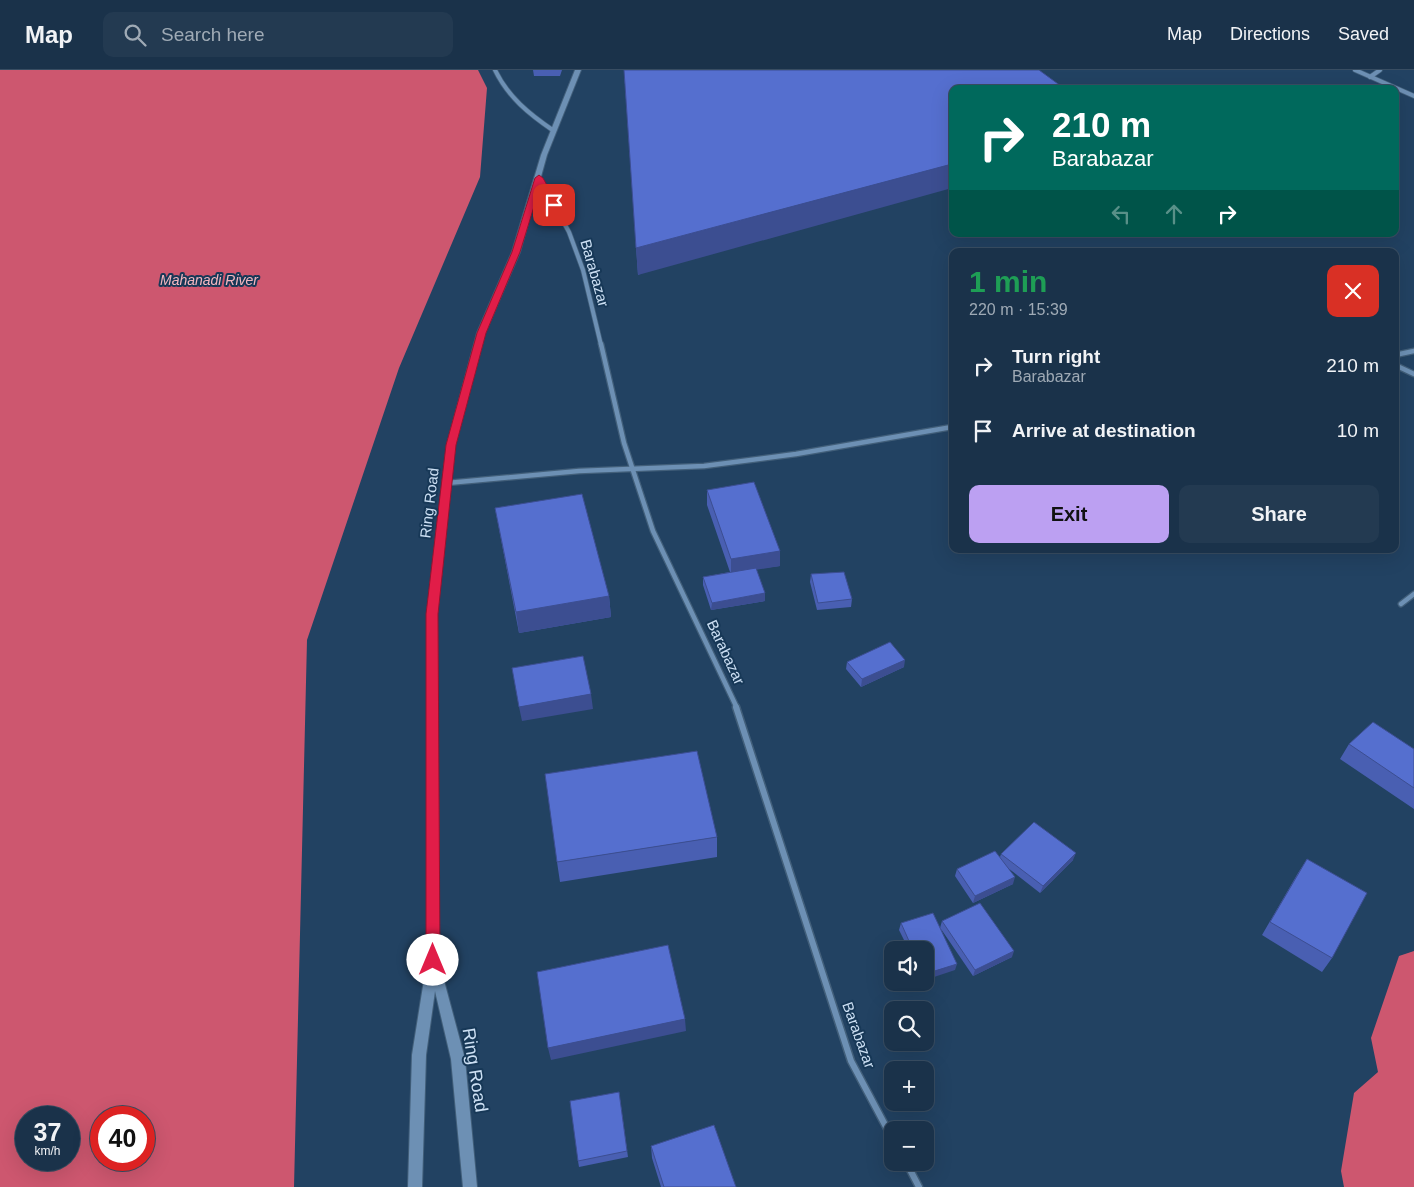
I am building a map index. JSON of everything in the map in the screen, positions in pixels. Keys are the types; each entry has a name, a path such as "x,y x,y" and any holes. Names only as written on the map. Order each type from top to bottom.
{"street":[{"path":"494,70 509,94 521,108 554,131"},
{"name":"Ring Road","path":"415,1187 419,1055 433,960 432,614 451,445 481,333 516,252 554,131 578,70"},
{"path":"1355,70 1389,85"},
{"path":"1370,77 1380,70"},
{"path":"1399,90 1414,96"},
{"name":"Barabazar","path":"539,178 569,232 583,270 622,434 653,531 740,715 851,1061 884,1123"},
{"path":"1399,354 1414,351"},
{"path":"1399,367 1414,374"},
{"path":"447,483 579,471 704,466 796,454 949,428"},
{"path":"1401,604 1414,594"},
{"name":"Ring Road","path":"433,960 458,1058 470,1187"},
{"path":"911,1171 919,1187"}],"water":[{"name":"Mahanadi River","path":"0,70 478,70 487,88 480,177 399,368 307,640 294,1187 0,1187"},
{"path":"1414,951 1414,1187 1344,1187 1341,1171 1354,1093 1378,1072 1371,1038 1399,956"}],"building":[{"path":"624,70 1039,70 1060,85 949,85 949,165 636,248"},
{"path":"754,482 780,551 731,559 707,490"},
{"path":"582,494 609,596 516,612 495,508"},
{"path":"756,568 765,593 712,603 703,577"},
{"path":"844,572 852,599 818,603 811,574"},
{"path":"890,642 905,660 862,679 847,662"},
{"path":"583,656 591,694 519,707 512,668"},
{"path":"1373,722 1414,749 1414,788 1349,744"},
{"path":"697,751 717,837 557,862 545,774"},
{"path":"1034,822 1076,853 1043,886 1001,854"},
{"path":"995,851 1015,877 975,896 957,869"},
{"path":"1307,859 1367,893 1332,958 1270,922"},
{"path":"980,903 1014,951 975,970 942,921"},
{"path":"933,913 957,964 934,971 934,941 909,941 901,923"},
{"path":"668,945 685,1019 548,1048 537,972"},
{"path":"619,1092 627,1151 578,1161 570,1101"},
{"path":"714,1125 736,1187 664,1187 651,1146"}],"route":[{"path":"433,960 432,614 451,445 481,333 516,252 539,178 554,205"}]}
